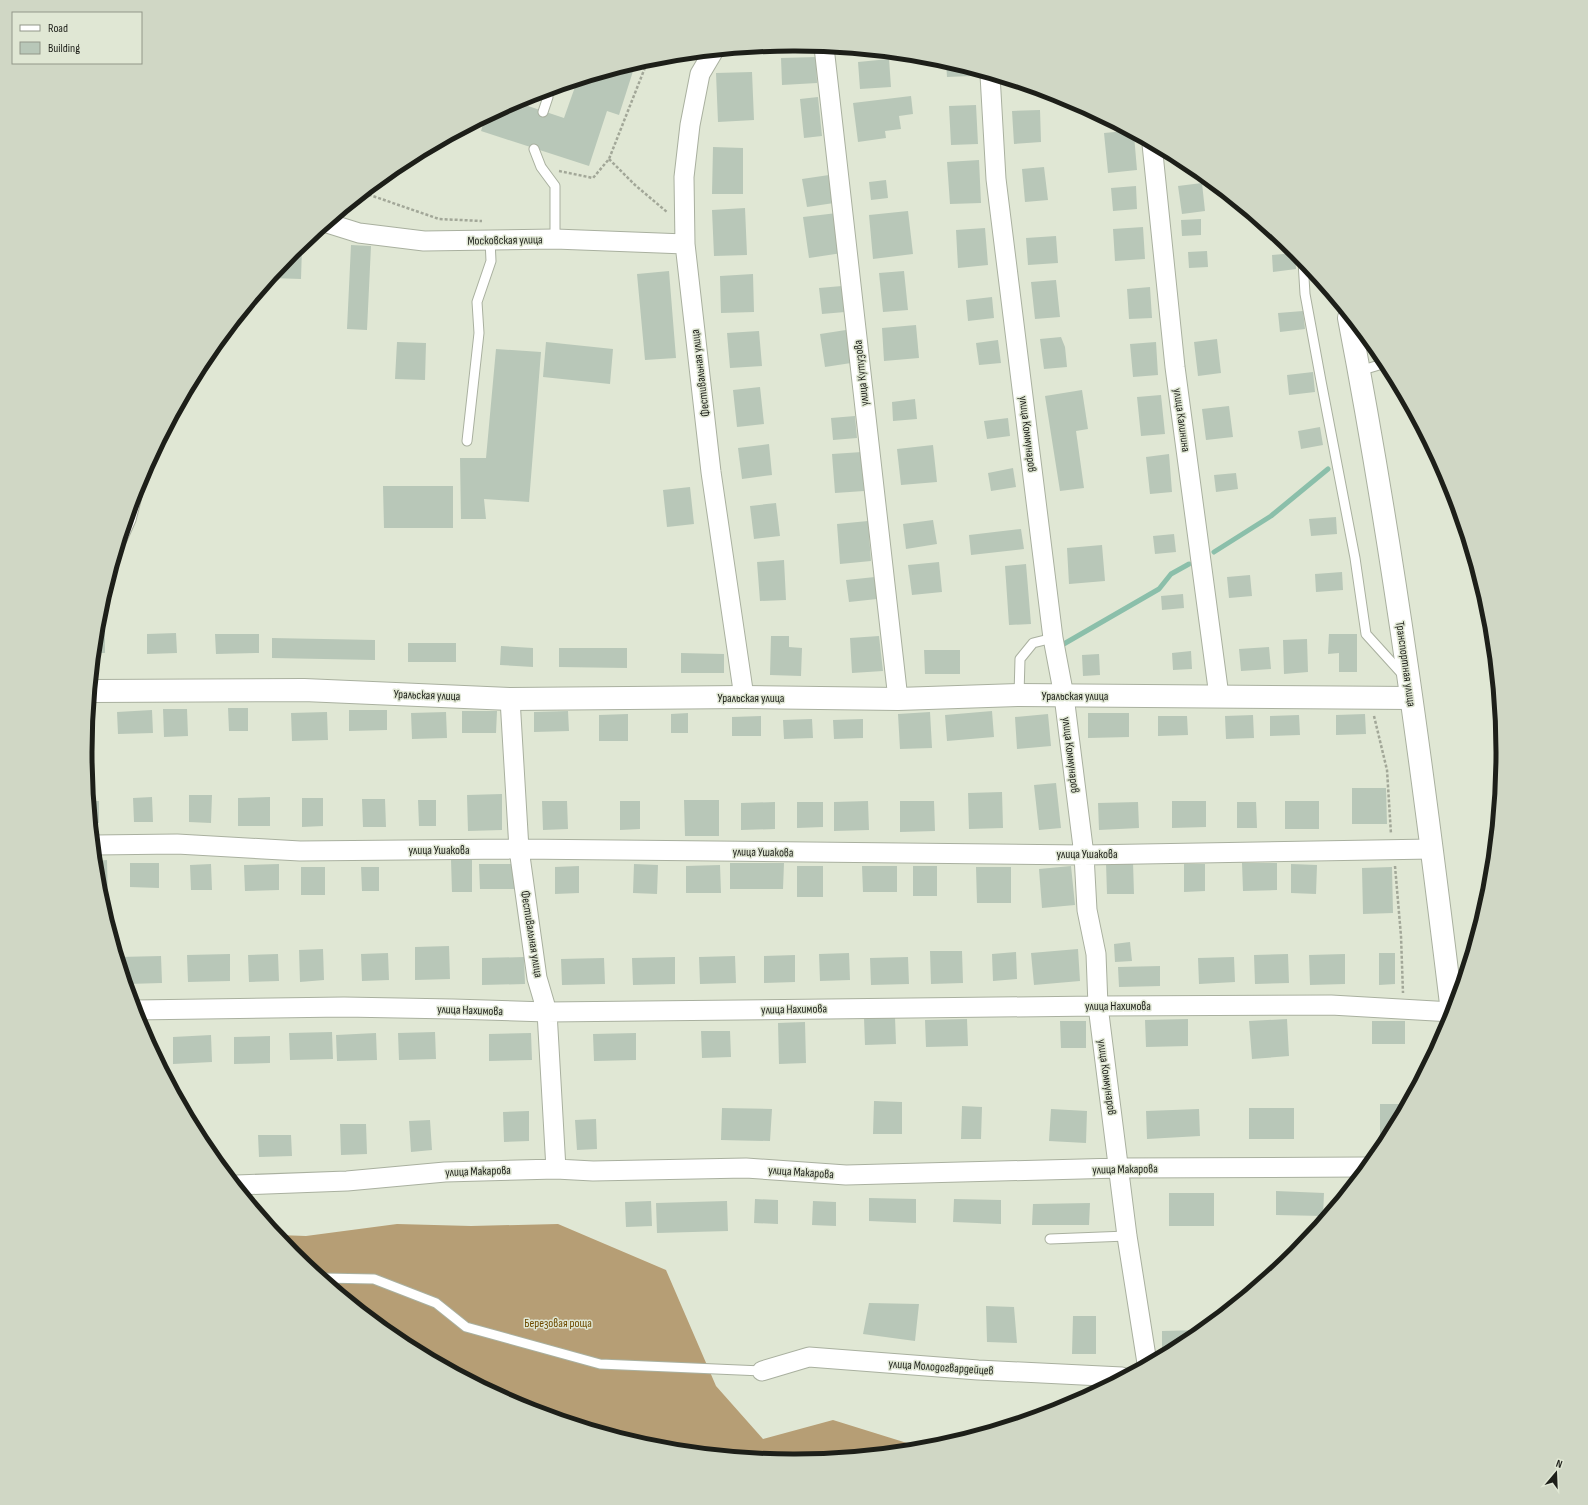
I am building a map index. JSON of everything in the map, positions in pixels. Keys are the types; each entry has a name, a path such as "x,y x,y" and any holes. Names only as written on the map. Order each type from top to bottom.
{"street":[{"name":"улица Кутузова","path":"825,52 898,699"},
{"name":"Фестивальная улица","path":"710,56 700,74 690,126 684,177 685,244 711,472 744,698"},
{"name":"улица Коммунаров","path":"990,79 996,179 1053,638 1064,696 1084,855 1087,910 1096,954 1098,1006 1127,1236 1146,1359"},
{"name":"улица Калинина","path":"1153,150 1175,367 1219,696"},
{"name":"Московская улица","path":"331,225 359,233 424,241 555,239 685,244"},
{"name":"Транспортная улица","path":"1352,327 1358,371 1390,554 1410,689 1450,999"},
{"name":"Уральская улица","path":"96,691 304,690 510,699 898,699 1019,695 1219,696 1410,689"},
{"name":"Фестивальная улица","path":"510,699 519,850 538,978 547,1012 556,1169"},
{"name":"улица Ушакова","path":"99,845 177,844 300,851 519,850 1084,855 1432,849"},
{"name":"улица Нахимова","path":"142,1010 344,1007 453,1008 547,1012 1331,1005 1445,1012"},
{"name":"улица Макарова","path":"241,1185 347,1181 445,1172 556,1169 593,1172 746,1168 846,1175 1119,1168 1360,1167"},
{"name":"улица Молодогвардейцев","path":"762,1371 809,1357 978,1370 1114,1377"}],"lane":[{"path":"543,112 548,97"},
{"path":"534,149 541,167 555,186 555,239"},
{"path":"467,442 479,333 477,302 491,261 490,240"},
{"path":"1304,271 1306,301 1355,558 1366,634 1410,689"},
{"path":"1358,371 1378,365"},
{"path":"1019,695 1020,659 1032,643 1053,638"},
{"path":"1050,1239 1127,1236"},
{"path":"329,1278 374,1279 436,1304 466,1327 600,1364 762,1371"}],"path":[{"path":"541,167 593,178 609,159 645,67"},
{"path":"609,159 657,204"},
{"path":"369,195 439,219 485,222"}],"green space":[{"name":"Березовая роща","path":"397,1224 471,1226 558,1224 666,1270 716,1386 763,1439 833,1420 911,1444 840,1452 794,1454 748,1452 702,1448 657,1441 612,1430 569,1417 526,1401 484,1382 443,1360 404,1336 331,1280 285,1235 306,1236"}],"building":[{"path":"816,57 817,83 782,85 781,58"},
{"path":"889,59 891,87 860,89 858,62"},
{"path":"946,68 971,74 971,76 947,77"},
{"path":"633,70 619,115 607,111 589,166 481,131 483,123 524,105 564,118 575,86"},
{"path":"752,72 754,120 718,122 716,73"},
{"path":"911,96 913,114 899,116 901,129 885,131 886,138 858,142 853,103"},
{"path":"818,97 822,136 804,138 800,99"},
{"path":"976,105 978,144 951,145 949,106"},
{"path":"1040,110 1041,142 1014,144 1012,111"},
{"path":"1120,132 1134,139 1137,170 1108,173 1104,133"},
{"path":"713,147 743,148 743,194 712,194"},
{"path":"979,160 981,203 950,204 947,162"},
{"path":"1044,167 1048,200 1025,202 1022,169"},
{"path":"829,175 834,203 807,207 802,179"},
{"path":"886,180 888,198 871,200 869,182"},
{"path":"1202,183 1205,211 1182,214 1178,186"},
{"path":"1136,186 1137,209 1113,211 1111,188"},
{"path":"745,208 747,255 714,256 712,210"},
{"path":"908,211 913,254 873,259 869,215"},
{"path":"837,213 842,253 809,258 803,217"},
{"path":"1201,219 1201,235 1182,236 1181,220"},
{"path":"1143,227 1145,259 1115,261 1113,229"},
{"path":"985,228 988,265 958,268 956,230"},
{"path":"1056,236 1058,263 1028,265 1026,238"},
{"path":"351,245 371,246 367,330 347,329"},
{"path":"1207,251 1208,267 1189,268 1188,252"},
{"path":"302,252 301,279 278,278"},
{"path":"1288,254 1296,262 1296,269 1273,272 1272,255"},
{"path":"669,271 676,358 645,360 637,274"},
{"path":"904,271 908,310 883,312 879,273"},
{"path":"753,274 754,312 721,313 720,276"},
{"path":"1056,280 1060,317 1035,319 1031,282"},
{"path":"842,286 845,312 822,314 819,288"},
{"path":"1150,287 1152,318 1129,319 1127,289"},
{"path":"992,297 994,318 968,321 966,300"},
{"path":"1303,311 1305,329 1280,332 1278,313"},
{"path":"916,325 919,358 884,361 882,328"},
{"path":"846,330 851,363 825,367 820,334"},
{"path":"759,331 762,366 730,368 727,333"},
{"path":"1061,337 1065,347 1067,367 1044,369 1040,339"},
{"path":"1217,339 1221,373 1198,376 1194,342"},
{"path":"998,340 1001,363 979,365 976,343"},
{"path":"397,342 426,343 425,380 395,379"},
{"path":"546,342 613,349 610,384 543,377"},
{"path":"1156,342 1158,375 1133,377 1130,344"},
{"path":"496,349 541,352 529,502 484,499 486,519 461,519 460,458 486,458"},
{"path":"1313,372 1315,392 1289,395 1287,375"},
{"path":"760,387 764,424 737,427 733,390"},
{"path":"1082,390 1088,429 1076,431 1084,488 1060,491 1045,396"},
{"path":"1161,395 1165,434 1141,436 1137,397"},
{"path":"915,399 917,419 893,421 892,402"},
{"path":"1229,406 1233,437 1206,440 1202,409"},
{"path":"855,416 857,438 833,440 831,418"},
{"path":"1008,418 1010,436 987,439 984,421"},
{"path":"1320,427 1323,445 1301,449 1298,431"},
{"path":"769,444 772,475 742,479 738,448"},
{"path":"933,445 937,482 901,485 897,449"},
{"path":"862,452 864,491 835,493 832,454"},
{"path":"1169,454 1172,492 1150,494 1146,457"},
{"path":"1013,468 1016,487 991,491 988,473"},
{"path":"1236,473 1238,489 1216,492 1214,475"},
{"path":"383,486 453,486 453,528 384,528"},
{"path":"690,487 694,524 667,527 663,490"},
{"path":"776,503 780,536 754,539 750,506"},
{"path":"1336,517 1337,534 1311,536 1309,519"},
{"path":"933,520 937,544 906,549 903,524"},
{"path":"868,521 871,561 840,564 837,524"},
{"path":"1021,529 1024,549 971,555 969,535"},
{"path":"1174,534 1176,552 1155,554 1153,536"},
{"path":"1102,545 1105,581 1069,584 1067,548"},
{"path":"784,560 786,600 760,601 757,562"},
{"path":"939,562 942,592 912,595 908,565"},
{"path":"1026,564 1031,624 1009,625 1005,566"},
{"path":"1342,572 1343,590 1316,592 1315,574"},
{"path":"1250,575 1252,596 1229,598 1227,577"},
{"path":"875,577 877,599 849,602 846,580"},
{"path":"1183,594 1184,608 1162,610 1161,596"},
{"path":"105,622 105,653 100,653"},
{"path":"176,633 177,653 147,654 147,634"},
{"path":"215,634 259,634 259,653 216,654"},
{"path":"1329,634 1357,634 1357,672 1339,672 1339,653 1328,654"},
{"path":"771,636 789,636 789,647 802,648 801,676 770,675"},
{"path":"879,636 883,671 852,673 850,638"},
{"path":"272,638 375,640 375,660 272,658"},
{"path":"1307,639 1308,672 1284,674 1283,640"},
{"path":"408,643 456,643 456,662 408,662"},
{"path":"501,646 533,648 533,667 500,665"},
{"path":"1269,647 1271,669 1241,671 1239,649"},
{"path":"559,648 627,648 627,668 559,667"},
{"path":"924,650 960,650 960,674 925,674"},
{"path":"1191,651 1192,669 1173,670 1172,653"},
{"path":"681,653 724,654 724,673 681,673"},
{"path":"1099,654 1100,675 1083,676 1082,655"},
{"path":"228,708 248,708 248,731 229,731"},
{"path":"163,709 187,709 188,736 164,737"},
{"path":"152,710 153,733 118,734 117,712"},
{"path":"349,710 387,710 387,730 349,731"},
{"path":"462,711 497,711 496,733 462,733"},
{"path":"568,711 569,731 534,732 534,712"},
{"path":"992,711 994,737 947,741 945,715"},
{"path":"327,712 328,740 292,741 291,713"},
{"path":"446,712 447,738 412,739 411,713"},
{"path":"930,712 932,748 900,749 898,714"},
{"path":"688,713 688,733 671,733 671,714"},
{"path":"1088,713 1129,713 1129,737 1088,738"},
{"path":"628,714 628,741 599,741 599,715"},
{"path":"1048,714 1051,746 1017,749 1015,717"},
{"path":"1365,714 1366,734 1336,735 1336,715"},
{"path":"1253,715 1254,738 1226,739 1225,716"},
{"path":"1299,715 1300,735 1270,736 1270,716"},
{"path":"761,716 761,736 732,736 732,717"},
{"path":"1158,716 1187,716 1188,735 1158,736"},
{"path":"812,719 813,738 784,739 783,720"},
{"path":"863,719 863,738 834,739 833,720"},
{"path":"1056,783 1061,828 1039,830 1034,785"},
{"path":"1352,788 1386,788 1387,824 1352,824"},
{"path":"1002,792 1003,828 969,829 968,793"},
{"path":"502,794 502,830 468,831 467,795"},
{"path":"189,795 212,795 211,823 189,822"},
{"path":"152,797 153,822 134,822 133,798"},
{"path":"270,797 270,826 238,826 238,798"},
{"path":"302,798 323,798 323,826 302,827"},
{"path":"362,799 385,799 386,827 363,827"},
{"path":"418,800 436,800 436,826 419,826"},
{"path":"684,800 719,800 719,836 685,836"},
{"path":"94,801 99,801 99,823 97,823"},
{"path":"542,801 567,801 568,829 543,830"},
{"path":"620,801 640,801 640,829 620,830"},
{"path":"868,801 869,830 834,831 834,802"},
{"path":"900,801 934,801 935,831 900,832"},
{"path":"1172,801 1206,801 1206,827 1172,828"},
{"path":"1285,801 1319,801 1319,829 1285,829"},
{"path":"775,802 775,829 741,830 741,803"},
{"path":"797,802 823,802 823,827 797,828"},
{"path":"1138,802 1139,828 1099,830 1098,803"},
{"path":"1237,802 1256,802 1257,828 1237,828"},
{"path":"102,860 107,860 108,897 106,889"},
{"path":"451,860 472,860 472,892 452,892"},
{"path":"1133,862 1134,894 1107,894 1106,863"},
{"path":"130,863 159,863 159,888 130,887"},
{"path":"730,863 784,863 783,889 730,889"},
{"path":"1242,863 1277,863 1277,890 1243,891"},
{"path":"211,864 212,890 191,890 190,865"},
{"path":"279,864 279,890 245,891 244,865"},
{"path":"479,864 514,864 514,889 480,889"},
{"path":"634,864 658,865 657,894 633,893"},
{"path":"1184,864 1205,864 1205,891 1184,892"},
{"path":"1291,864 1317,865 1316,894 1291,893"},
{"path":"720,865 721,893 686,893 686,866"},
{"path":"579,866 579,893 555,894 555,867"},
{"path":"797,866 823,866 823,897 797,897"},
{"path":"862,866 897,866 897,892 863,892"},
{"path":"913,866 937,866 937,896 913,896"},
{"path":"1071,866 1075,905 1042,908 1039,869"},
{"path":"301,867 325,867 325,895 301,895"},
{"path":"361,867 379,867 379,891 362,891"},
{"path":"976,867 1011,867 1011,903 977,903"},
{"path":"1392,867 1393,913 1363,914 1362,868"},
{"path":"1130,942 1132,961 1115,962 1114,944"},
{"path":"449,946 450,979 415,980 415,947"},
{"path":"323,949 324,980 300,982 299,950"},
{"path":"1078,949 1080,981 1034,985 1031,953"},
{"path":"930,951 962,951 963,983 931,984"},
{"path":"1016,952 1017,979 993,981 992,954"},
{"path":"388,953 389,980 362,981 361,954"},
{"path":"849,953 850,980 820,981 819,954"},
{"path":"1379,953 1395,953 1395,984 1379,985"},
{"path":"230,954 230,981 188,982 187,955"},
{"path":"278,954 279,981 249,982 248,955"},
{"path":"1288,954 1289,983 1255,984 1254,955"},
{"path":"1345,954 1345,984 1310,985 1309,955"},
{"path":"795,955 795,982 764,983 764,956"},
{"path":"161,956 162,983 132,984 123,957"},
{"path":"735,956 736,983 700,984 699,957"},
{"path":"524,957 525,984 482,985 482,958"},
{"path":"675,957 675,984 633,985 632,958"},
{"path":"908,957 909,984 871,985 870,958"},
{"path":"1234,957 1235,982 1199,984 1198,958"},
{"path":"604,958 605,984 562,985 561,959"},
{"path":"1160,966 1160,986 1119,987 1118,967"},
{"path":"895,1017 896,1044 865,1045 864,1018"},
{"path":"967,1019 968,1046 926,1047 925,1020"},
{"path":"1188,1019 1188,1046 1146,1047 1145,1020"},
{"path":"1287,1019 1289,1056 1252,1059 1249,1021"},
{"path":"1060,1021 1086,1021 1086,1048 1061,1048"},
{"path":"1372,1021 1405,1021 1405,1044 1372,1044"},
{"path":"805,1022 806,1063 779,1064 778,1023"},
{"path":"701,1031 730,1031 731,1057 702,1058"},
{"path":"332,1032 333,1059 290,1060 289,1033"},
{"path":"435,1032 436,1059 399,1060 398,1033"},
{"path":"376,1033 377,1060 337,1061 336,1035"},
{"path":"531,1033 532,1060 489,1061 489,1034"},
{"path":"636,1033 636,1060 594,1061 593,1034"},
{"path":"211,1035 212,1062 173,1064 173,1037"},
{"path":"270,1036 270,1063 234,1064 234,1037"},
{"path":"874,1101 902,1102 902,1134 873,1134"},
{"path":"1380,1104 1401,1104 1381,1135 1380,1135"},
{"path":"962,1106 982,1107 981,1139 961,1139"},
{"path":"722,1108 772,1109 770,1141 721,1140"},
{"path":"1249,1108 1294,1108 1294,1139 1249,1139"},
{"path":"1051,1109 1087,1111 1086,1143 1049,1141"},
{"path":"1199,1109 1200,1136 1147,1139 1146,1111"},
{"path":"529,1111 529,1141 504,1142 503,1112"},
{"path":"596,1119 597,1149 577,1150 575,1120"},
{"path":"430,1120 432,1150 411,1152 409,1121"},
{"path":"340,1124 366,1124 367,1154 341,1155"},
{"path":"258,1135 291,1135 292,1156 259,1157"},
{"path":"1276,1191 1324,1193 1323,1212 1320,1216 1276,1215"},
{"path":"1169,1193 1214,1193 1214,1226 1169,1226"},
{"path":"869,1198 916,1199 916,1223 869,1221"},
{"path":"755,1199 778,1200 778,1224 754,1223"},
{"path":"954,1199 1001,1200 1001,1224 953,1222"},
{"path":"651,1201 652,1226 626,1227 625,1202"},
{"path":"727,1201 728,1231 657,1233 656,1203"},
{"path":"813,1201 836,1202 836,1226 812,1225"},
{"path":"1090,1203 1089,1225 1032,1225 1033,1204"},
{"path":"869,1303 919,1304 915,1341 863,1334"},
{"path":"986,1306 1014,1307 1017,1343 987,1342"},
{"path":"1073,1316 1096,1316 1096,1354 1072,1354"},
{"path":"1192,1330 1162,1350 1162,1331"}],"waterway":[{"path":"1214,552 1271,516 1328,469"},
{"path":"1062,645 1159,589 1171,574 1189,564"}]}
